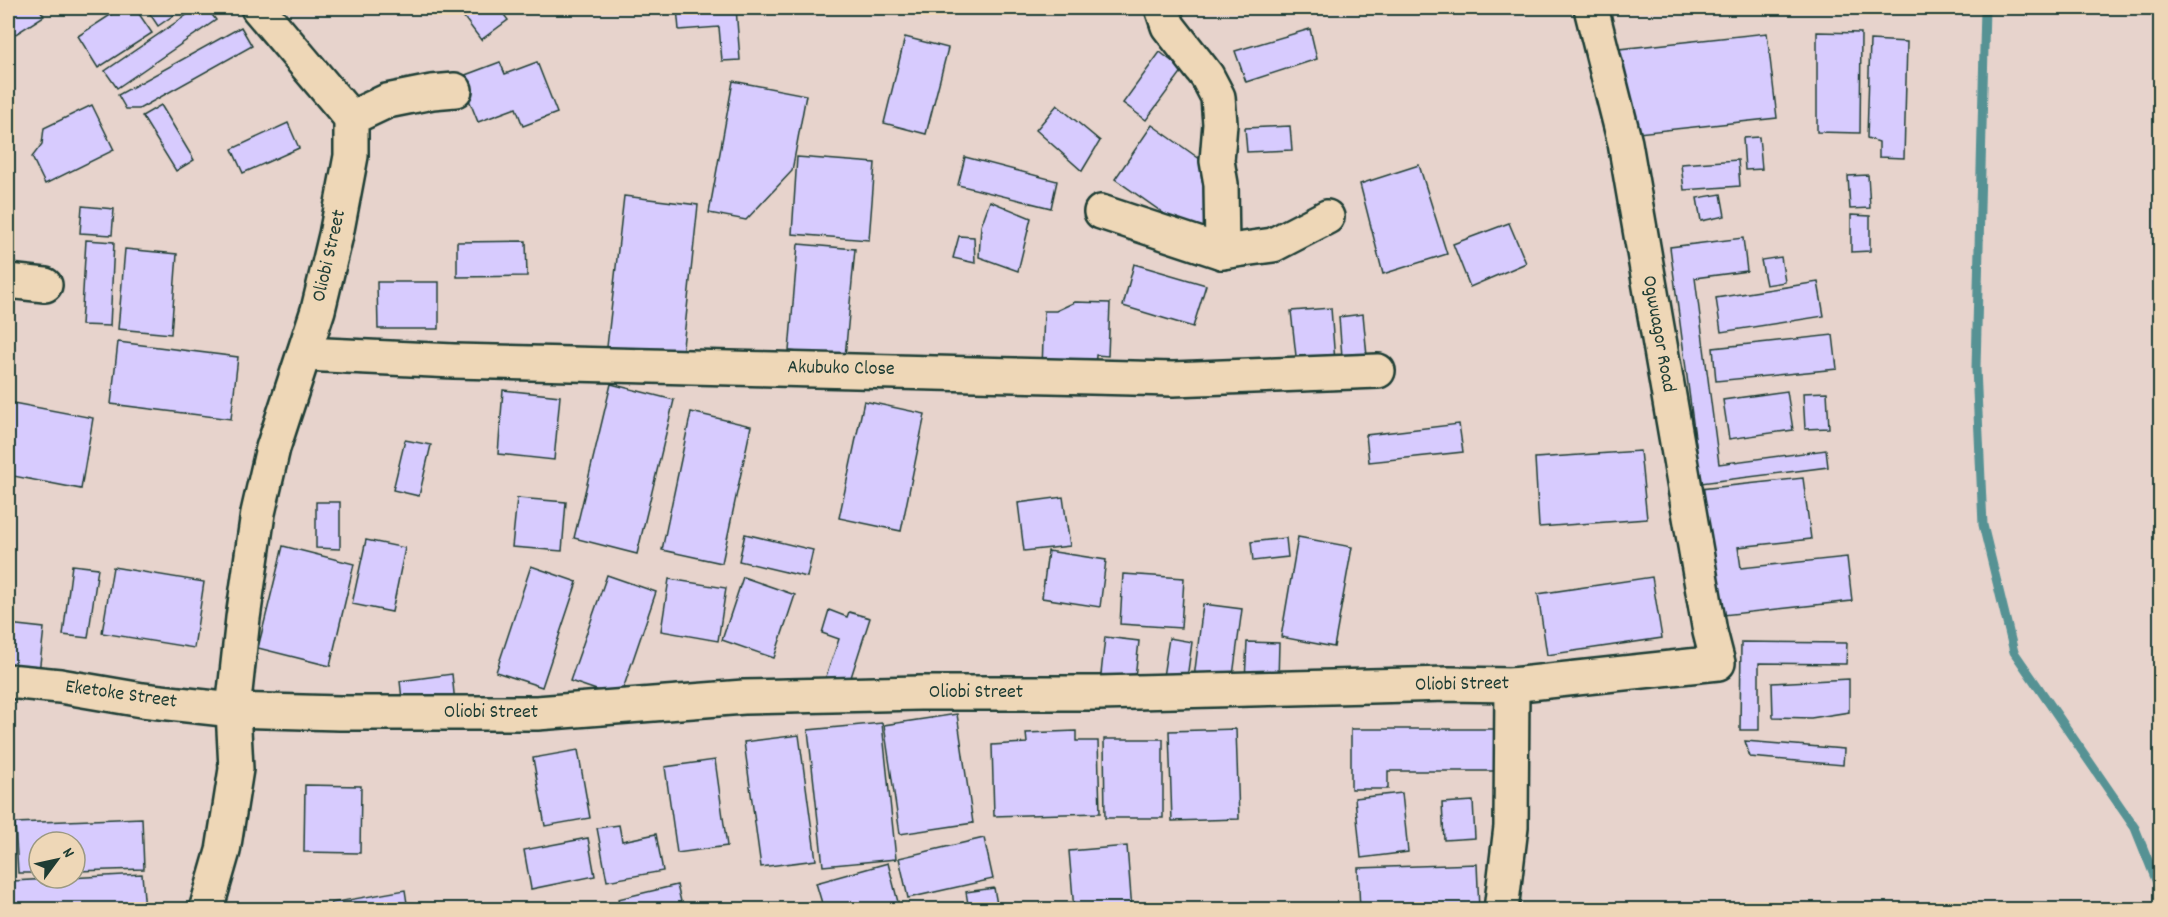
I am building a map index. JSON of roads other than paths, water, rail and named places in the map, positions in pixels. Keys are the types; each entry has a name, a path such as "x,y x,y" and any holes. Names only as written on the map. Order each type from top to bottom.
{"street":[{"path":"258,8 351,118 387,101 455,90"},
{"path":"1162,8 1168,26 1207,76 1218,97 1220,124 1217,161 1221,184 1222,252"},
{"name":"Ogwuagor Road","path":"1592,8 1625,143 1708,620 1718,663"},
{"name":"Oliobi Street","path":"206,909 223,851 236,769 234,710 243,618 258,513 273,448 318,310 336,235 351,156 351,118"},
{"path":"1101,212 1222,252 1272,245 1327,217"},
{"path":"8,281 45,285"},
{"name":"Akubuko Close","path":"304,354 454,361 1173,379 1378,371"},
{"name":"Oliobi Street","path":"234,710 340,713 537,713 744,697 1512,685 1718,663"},
{"name":"Eketoke Street","path":"8,681 234,710"},
{"path":"1501,909 1511,827 1512,685"}],"waterway":[{"path":"1985,8 1976,368 1983,525 2014,652 2135,828 2160,890"}]}
